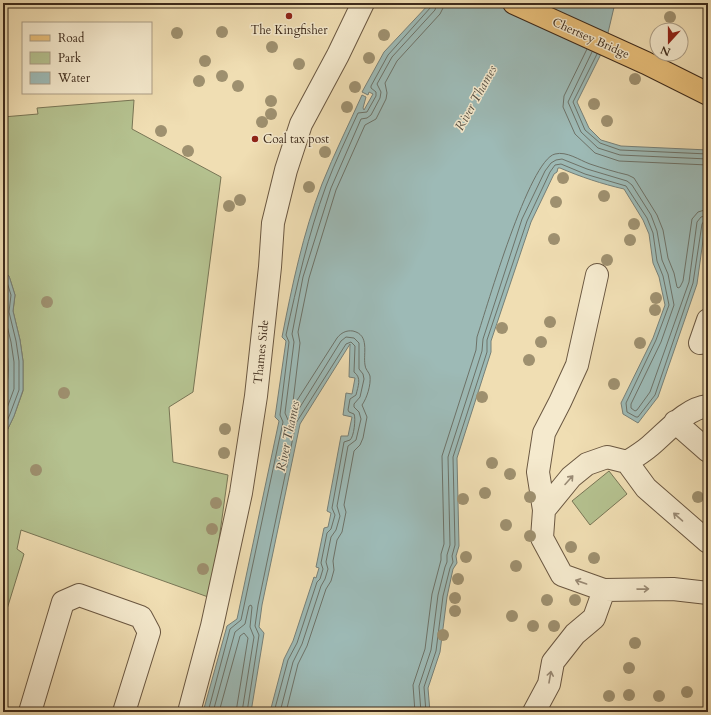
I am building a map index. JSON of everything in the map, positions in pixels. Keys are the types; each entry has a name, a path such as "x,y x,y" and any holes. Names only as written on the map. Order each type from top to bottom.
{"main road":[{"name":"Chertsey Bridge","path":"514,3 646,63 708,94"}],"street":[{"name":"Thames Side","path":"189,712 212,626 240,493 256,396 270,267 273,223 286,170 301,124 338,55 363,3"},
{"path":"597,275 577,365 544,433 538,472 544,510 542,538 562,575 604,590 673,589 708,593"},
{"path":"700,342 708,320"},
{"path":"627,462 650,447 675,422 702,407 708,406"},
{"path":"675,422 708,451"},
{"path":"544,510 571,477 587,464 607,457 627,462 646,488 708,542"},
{"path":"534,712 549,684 553,662 575,634 594,618 604,590"},
{"path":"30,712 64,602 79,595 141,617 149,632 124,712"}],"green space":[{"path":"134,100 132,129 221,177 193,392 169,407 173,462 228,475 211,598 21,530 17,549 24,554 3,622 3,593 6,573 3,552 3,439 14,416 23,391 23,361 13,311 15,295 9,276 3,272 3,117 38,114 37,108"},
{"path":"609,471 627,494 590,525 572,501"}],"water":[{"name":"River Thames","path":"430,3 615,3 607,37 600,56 577,102 589,128 601,140 621,146 708,150 708,204 697,284 658,397 638,423 623,414 621,403 653,338 665,305 659,277 653,263 649,234 643,220 624,189 558,168 531,222 491,341 491,352 457,458 459,546 456,556 457,563 453,569 447,597 440,652 428,688 430,712 270,712 284,659 293,641 314,577 316,578 319,568 316,567 324,528 328,527 331,513 327,511 341,436 348,436 352,417 343,415 346,393 352,394 355,378 349,377 350,344 300,424 262,605 259,627 264,633 251,712 203,712 227,626 237,619 279,421 275,417 286,341 282,337 294,279 309,221 322,184 362,95 366,97 363,108 364,110 373,94 369,92 368,95 362,92 384,52"},
{"path":"3,272 9,276 15,295 13,311 23,361 23,390 14,416 3,439"},
{"path":"3,552 6,573 3,593"}],"place":[{"name":"The Kingfisher","path":"289,16"},
{"name":"Coal tax post","path":"255,139"}]}
